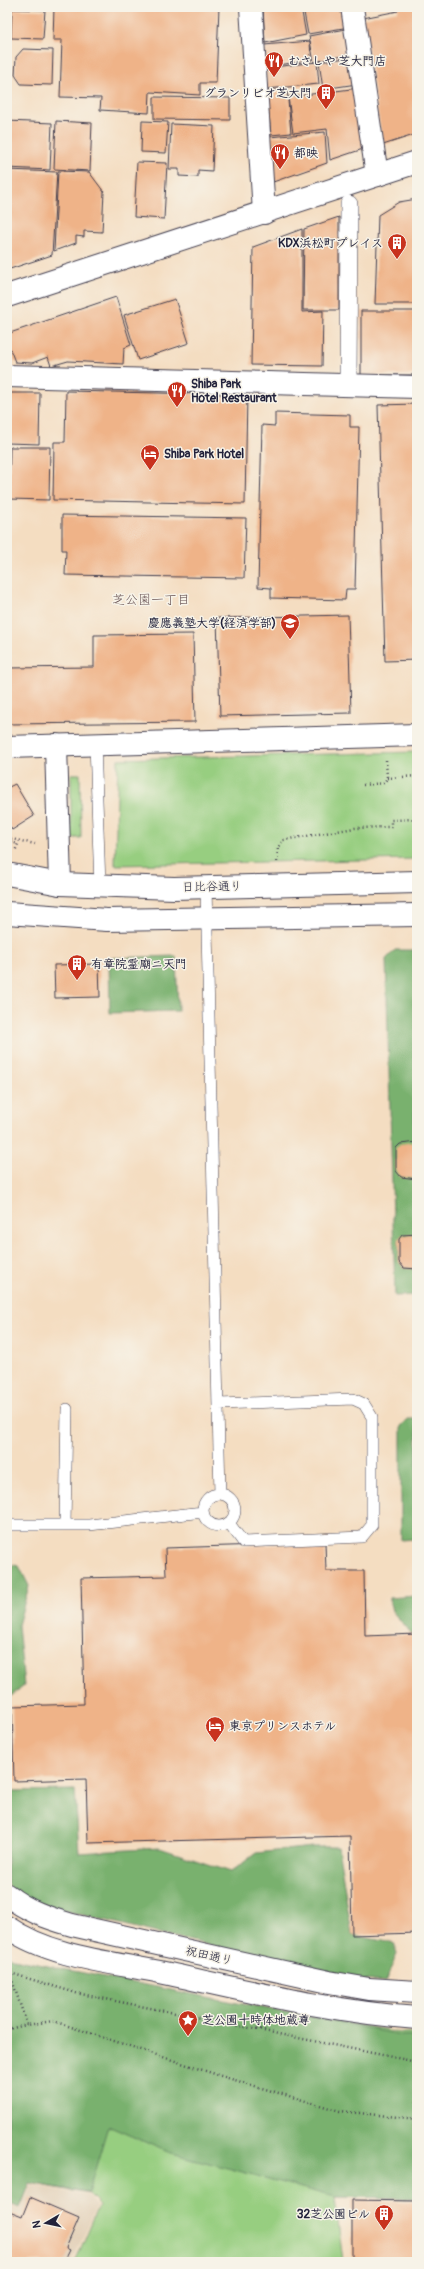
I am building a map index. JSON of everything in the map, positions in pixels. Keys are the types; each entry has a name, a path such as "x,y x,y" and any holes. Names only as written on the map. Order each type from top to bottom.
{"street":[{"path":"251,7 264,213"},
{"path":"352,7 377,175"},
{"path":"7,296 417,162"},
{"path":"348,386 350,204"},
{"path":"7,376 417,387"},
{"path":"7,747 417,736"},
{"path":"56,745 60,884"},
{"name":"日比谷通り","path":"7,874 60,884 100,886 206,887 417,882"},
{"path":"7,913 107,920 417,915"},
{"name":"祝田通り","path":"7,1896 20,1905 48,1918 72,1925 328,1982 369,1989 417,1992"},
{"path":"7,1927 24,1938 37,1943 103,1960 333,2008 417,2018"}],"lane":[{"path":"95,744 100,886"},
{"path":"206,887 220,1494"},
{"path":"219,1404 353,1400 364,1404 372,1417 372,1525 362,1537 243,1542 229,1524"},
{"path":"65,1525 67,1409"},
{"path":"220,1494 229,1497 235,1505 235,1515 229,1524 220,1527 210,1524 204,1517 203,1512 207,1499 220,1494"},
{"path":"7,1525 89,1525 203,1512"}],"path":[{"path":"363,785 384,783 387,778 385,736"},
{"path":"387,778 417,776"},
{"path":"277,866 278,848 283,840 355,828 390,827 391,820 417,819"},
{"path":"7,841 18,844 17,851 12,850"},
{"path":"7,1972 76,1993 415,2062 417,2102"},
{"path":"10,1974 27,2025"},
{"path":"7,2029 53,2021 221,2076 340,2110 417,2119"}],"shaded area":[{"path":"31,2185 88,2196 97,2206 72,2262 7,2262 7,2205 21,2210"}],"green space":[{"path":"417,752 417,859 115,865 118,759"},
{"path":"71,774 80,774 81,838 71,838"},
{"path":"395,950 417,950 417,1079 414,1086 417,1234 403,1235 399,1240 399,1262 404,1268 417,1269 417,1295 395,1296 386,959"},
{"path":"176,956 178,1011 110,1013 109,958"},
{"path":"408,1419 417,1419 417,1539 401,1540 401,1426"},
{"path":"7,1564 19,1566 29,1586 18,1625 24,1686 7,1699"},
{"path":"417,1596 417,1634 412,1634 392,1611 389,1598"},
{"path":"75,1790 79,1853 160,1848 231,1872 256,1853 312,1847 338,1847 352,1935 393,1943 397,1953 386,1982 350,1979 54,1908 16,1895 7,1883 7,1791"},
{"path":"7,1955 12,1959 184,1994 417,2035 417,2198 335,2197 343,2262 75,2262 99,2205 88,2194 30,2183 20,2208 7,2203"},
{"path":"7,1955 12,1959 417,2038 417,2198 335,2197 168,2152 108,2126 88,2193 30,2183 20,2208 7,2203"}],"building":[{"path":"54,7 219,7 216,83 200,83 200,95 150,92 149,113 100,110 101,98 60,97 62,40 53,40"},
{"path":"263,7 301,7 306,35 265,43"},
{"path":"303,7 345,7 349,27 308,34"},
{"path":"398,7 417,7 417,134 383,145 363,18 398,11"},
{"path":"12,9 45,10 43,39 11,38"},
{"path":"346,29 351,54 314,62 309,36"},
{"path":"310,41 311,61 266,66 264,45"},
{"path":"23,49 53,50 52,85 21,84 15,75 16,57"},
{"path":"353,57 357,84 323,89 319,62"},
{"path":"317,62 319,84 267,89 265,68"},
{"name":"グランリビオ芝大門","path":"359,88 366,148 330,160 327,129 293,133 288,97"},
{"path":"287,89 291,133 271,135 267,91"},
{"path":"154,97 230,98 230,120 154,119"},
{"path":"7,121 52,123 50,170 7,168"},
{"path":"56,121 92,123 90,171 54,169"},
{"path":"142,121 168,122 166,153 141,152"},
{"path":"171,124 214,126 212,171 198,170 198,177 179,176 179,169 169,169"},
{"path":"325,132 327,163 273,182 269,137"},
{"path":"137,162 167,163 164,219 134,217"},
{"path":"7,170 57,172 52,255 7,270"},
{"path":"58,171 89,172 104,192 102,232 84,231 84,237 76,236 76,243 54,251"},
{"name":"KDX浜松町プレイス","path":"417,199 417,304 375,304 378,215 399,202"},
{"path":"339,217 339,310 303,310 304,229"},
{"path":"302,229 302,312 323,311 322,366 251,365 253,247"},
{"path":"116,297 131,345 124,348 123,364 68,361 51,366 48,357 32,363 15,362 7,341 7,334"},
{"path":"175,299 189,343 138,360 124,315"},
{"path":"361,311 417,311 417,375 361,375"},
{"name":"Shiba Park Hotel","path":"66,391 247,395 245,504 53,500 54,442 65,442"},
{"path":"7,393 40,393 39,444 7,443"},
{"path":"417,404 417,660 385,661 378,405"},
{"path":"275,413 350,415 350,427 359,427 355,589 346,589 345,600 271,598 271,588 258,587 262,425 275,426"},
{"path":"10,447 50,447 49,500 9,499"},
{"path":"62,515 246,518 244,578 65,575 66,550 62,550"},
{"path":"348,615 351,713 220,716 217,618"},
{"path":"193,634 195,722 7,724 7,668 94,667 94,635"},
{"path":"15,784 34,816 12,830 7,822 7,788"},
{"name":"有章院霊廟ニ天門","path":"99,964 100,997 55,998 54,965"},
{"path":"417,1142 417,1179 401,1177 396,1171 396,1148 400,1144"},
{"path":"417,1234 417,1269 404,1268 399,1262 399,1239 402,1235"},
{"name":"東京プリンスホテル","path":"325,1543 326,1571 364,1571 365,1636 417,1634 417,1933 352,1935 350,1836 88,1843 86,1779 14,1781 12,1706 84,1704 81,1578 166,1576 165,1548"},
{"path":"30,2197 79,2218 66,2248 70,2250 64,2262 7,2262 7,2211 22,2217"},
{"name":"32芝公園ビル","path":"352,2200 417,2201 417,2262 352,2262"}],"place":[{"name":"むさしや 芝大門店","path":"274,78"},
{"name":"グランリビオ芝大門","path":"326,110"},
{"name":"都映","path":"280,170"},
{"name":"KDX浜松町プレイス","path":"397,260"},
{"name":"Shiba Park Hotel Restaurant","path":"177,408"},
{"name":"Shiba Park Hotel","path":"150,471"},
{"name":"慶應義塾大学(経済学部)","path":"290,640"},
{"name":"有章院霊廟ニ天門","path":"77,981"},
{"name":"東京プリンスホテル","path":"215,1743"},
{"name":"芝公園十時体地蔵尊","path":"188,2037"},
{"name":"32芝公園ビル","path":"384,2231"}],"district":[{"name":"芝公園一丁目","path":"151,600"}]}
